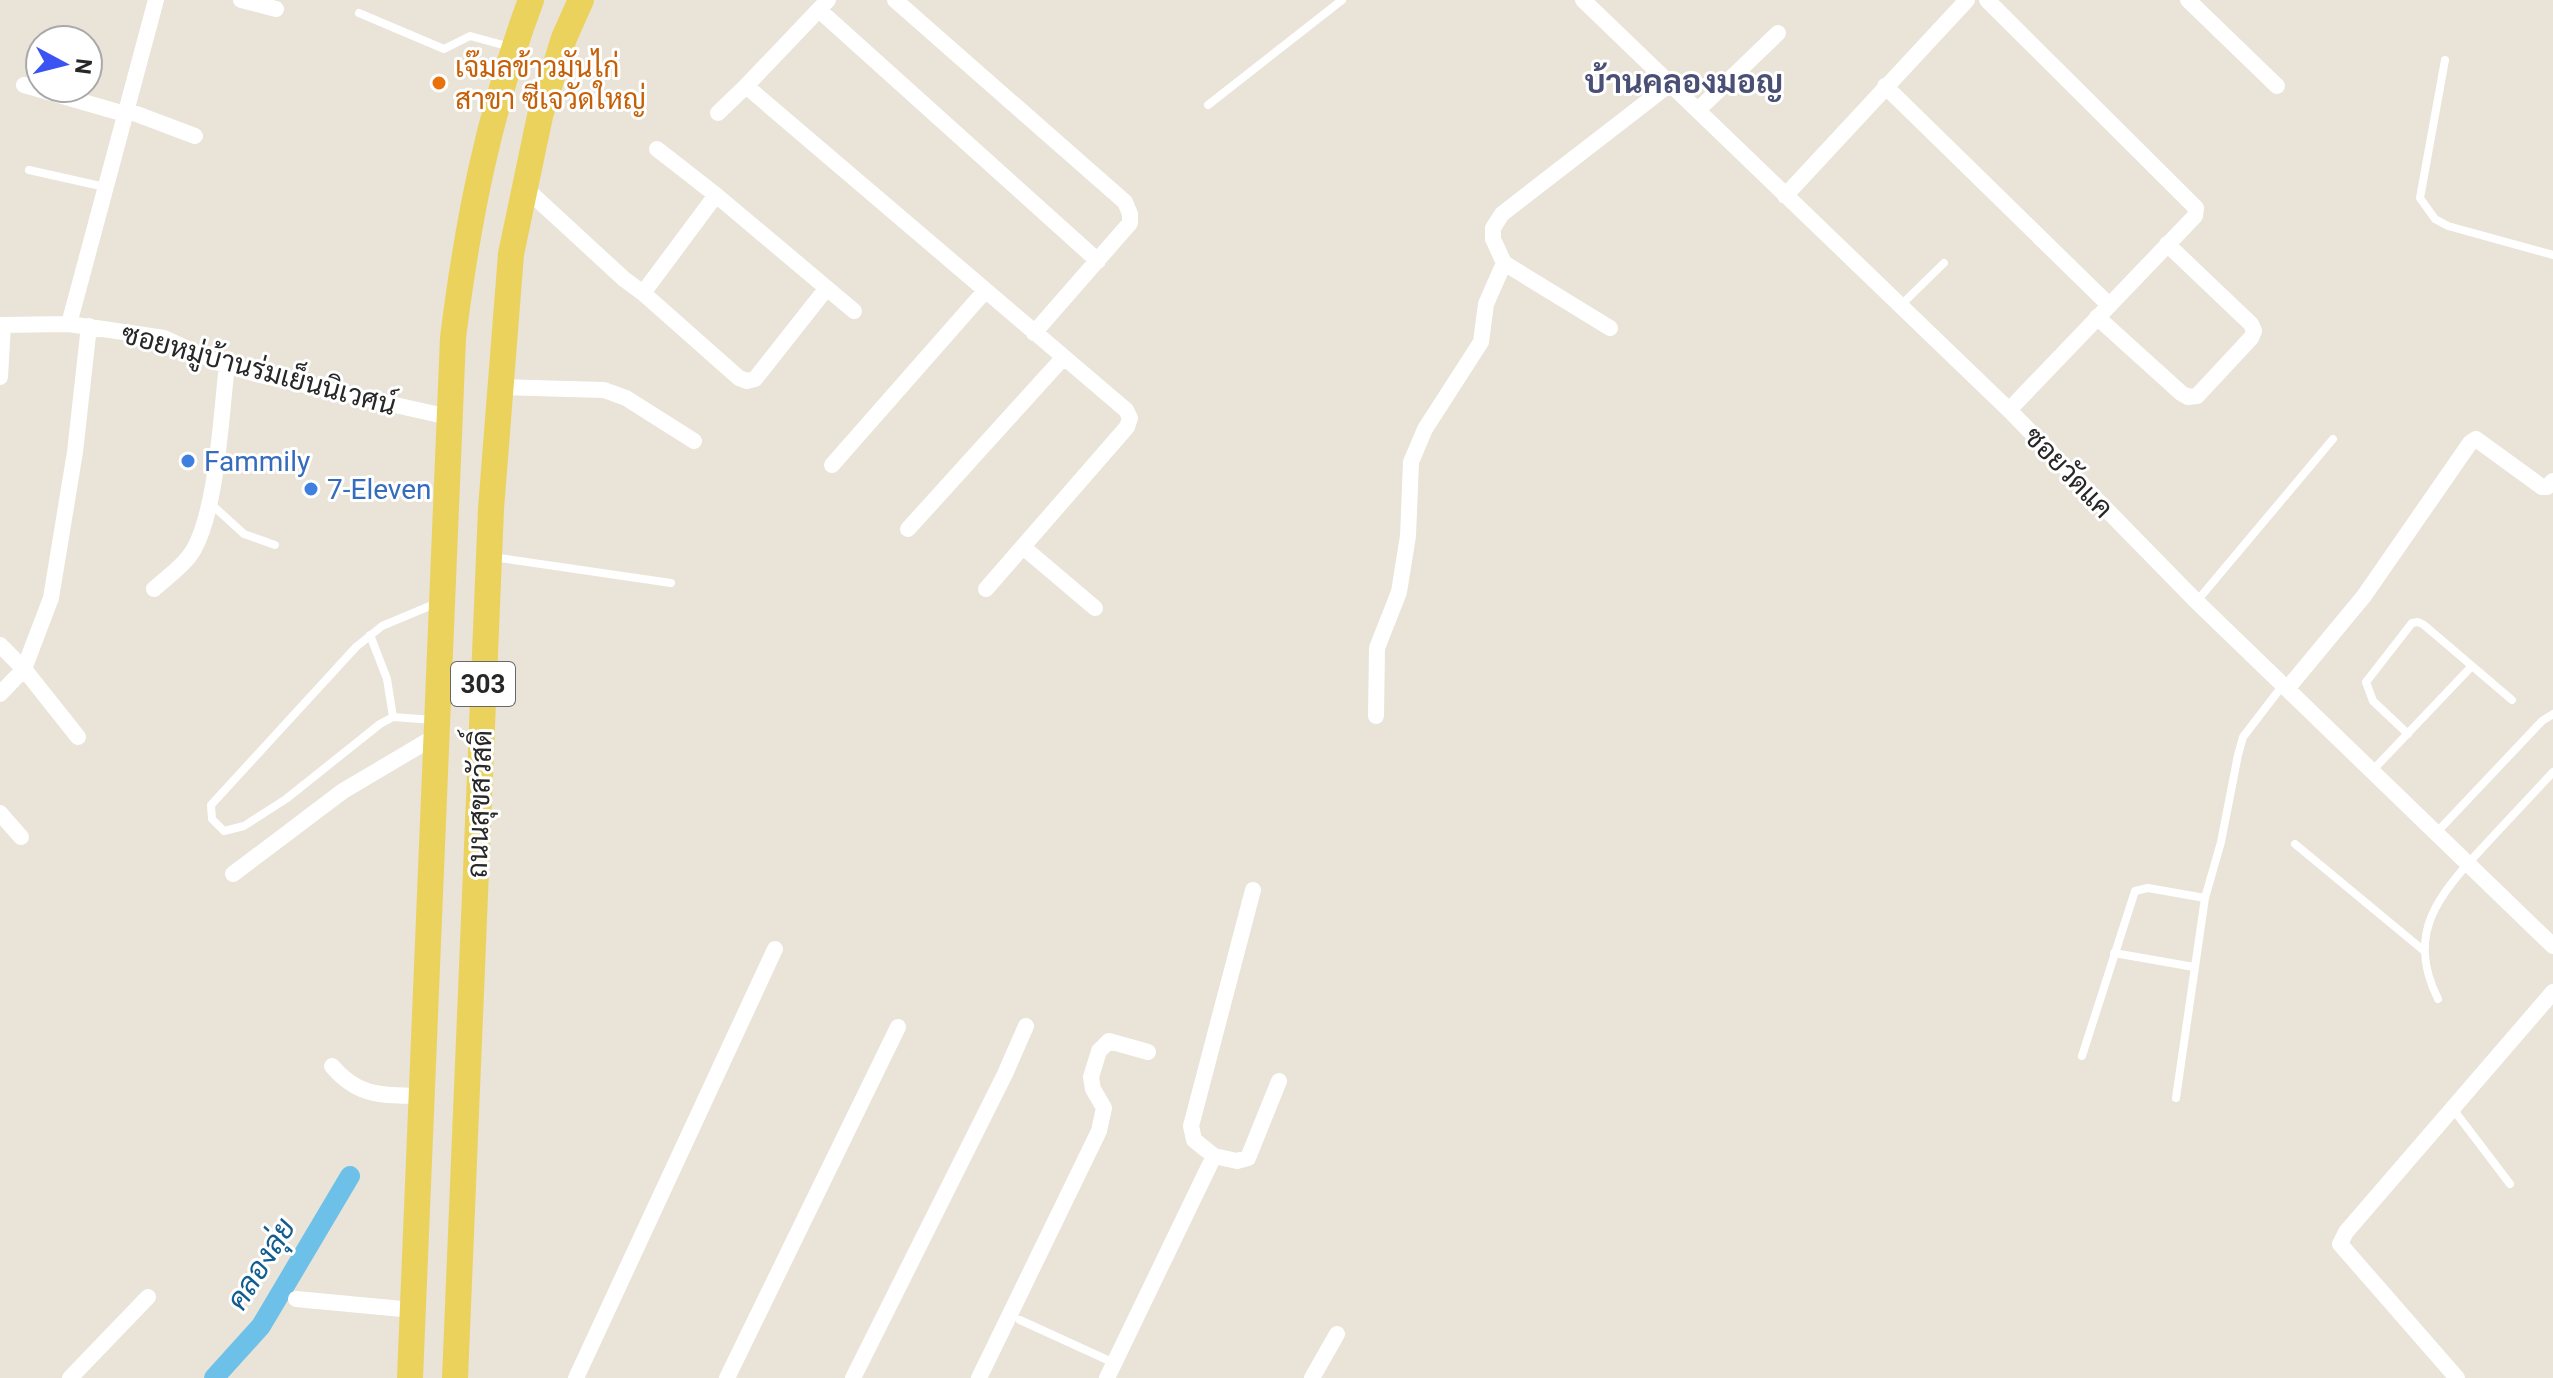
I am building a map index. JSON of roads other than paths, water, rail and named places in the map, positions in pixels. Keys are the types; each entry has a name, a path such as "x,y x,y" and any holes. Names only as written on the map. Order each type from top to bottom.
{"main road":[{"name":"ถนนสุขสวัสดิ์","path":"410,1378 449,417 457,306 475,188 502,82 531,0"},
{"name":"ถนนสุขสวัสดิ์","path":"455,1378 489,556 511,254 540,116 564,38 581,0"}],"street":[{"path":"69,324 156,0"},
{"path":"241,0 276,9"},
{"path":"895,0 1125,202 1130,223 1034,333"},
{"name":"ซอยวัดแค","path":"1583,0 2009,410 2196,601 2553,946"},
{"path":"1785,196 1967,0"},
{"path":"1987,0 2196,208 2195,216 2009,410"},
{"path":"2188,0 2277,86"},
{"path":"718,113 824,5 1098,261"},
{"path":"1698,110 1778,33"},
{"path":"1610,328 1504,263 1493,239 1493,228 1502,214 1670,84"},
{"path":"746,86 1126,410 1130,418 1127,427 986,589"},
{"path":"1885,86 2181,393 2188,397 2197,396 2254,331 2251,324 2167,244"},
{"path":"95,104 195,136"},
{"path":"657,149 854,311"},
{"path":"523,186 624,279 739,378 747,381 755,379 826,289"},
{"path":"643,293 716,195"},
{"path":"1376,716 1377,648 1394,608 1401,581 1414,454 1425,429 1481,342 1486,304 1504,263"},
{"path":"832,465 985,291"},
{"name":"ซอยหมู่บ้านร่มเย็นนิเวศน์","path":"1,325 69,324 164,338 227,365 260,375 449,417"},
{"path":"0,377 1,325"},
{"path":"0,694 24,669 51,598 75,452 89,326"},
{"path":"908,529 1063,358"},
{"path":"154,589 193,551 209,503 227,365"},
{"path":"500,387 604,390 626,398 694,441"},
{"path":"2285,687 2364,596 2470,443 2476,439 2542,487 2553,481"},
{"path":"1023,547 1095,608"},
{"path":"0,645 24,669 78,737"},
{"path":"233,874 343,791 436,728"},
{"path":"0,813 21,837"},
{"path":"1253,890 1191,1126 1194,1140 1214,1156 1237,1161 1248,1158 1279,1081"},
{"path":"576,1378 775,949"},
{"path":"2457,1378 2340,1244 2346,1232 2553,992"},
{"path":"853,1378 1026,1026"},
{"path":"727,1378 898,1027"},
{"path":"979,1378 1099,1131 1104,1108 1093,1089 1091,1077 1099,1051 1109,1041 1148,1052"},
{"path":"332,1066 341,1077 363,1092 422,1096"},
{"path":"1110,1370 1214,1156"},
{"path":"70,1378 148,1297"},
{"path":"296,1299 413,1310"},
{"path":"1312,1378 1337,1334"}],"lane":[{"path":"1208,105 1342,0"},
{"path":"359,13 433,47 451,48 470,36 514,48"},
{"path":"2445,60 2420,198 2435,219 2448,226 2553,255"},
{"path":"29,170 105,187"},
{"path":"1899,306 1944,263"},
{"path":"2196,601 2333,439"},
{"path":"209,503 244,534 275,545"},
{"path":"489,556 671,583"},
{"path":"436,728 393,717 380,724 323,772 244,826 224,831 212,819 211,805 356,647 396,619 441,601"},
{"path":"2408,734 2373,701 2366,682 2412,623 2424,625 2512,700"},
{"path":"370,635 387,679 393,717"},
{"path":"2372,771 2471,667"},
{"path":"2176,1098 2205,898 2221,842 2243,737 2285,687"},
{"path":"2436,833 2542,721 2553,714"},
{"path":"2438,999 2426,975 2423,950 2442,892 2553,772"},
{"path":"2295,844 2423,950"},
{"path":"2082,1056 2135,891 2148,888 2205,898"},
{"path":"2114,953 2194,967"},
{"path":"2453,1109 2510,1184"},
{"path":"1020,1320 1110,1370"}],"waterway":[{"name":"คลองลุ่ย","path":"214,1378 261,1326 350,1176"}],"place":[{"name":"เจ๊มลข้าวมันไก่ สาขา ซีเจวัดใหญ่","path":"439,83"},
{"name":"Fammily","path":"188,461"},
{"name":"7-Eleven","path":"311,489"}],"district":[{"name":"บ้านคลองมอญ","path":"1684,82"}]}
